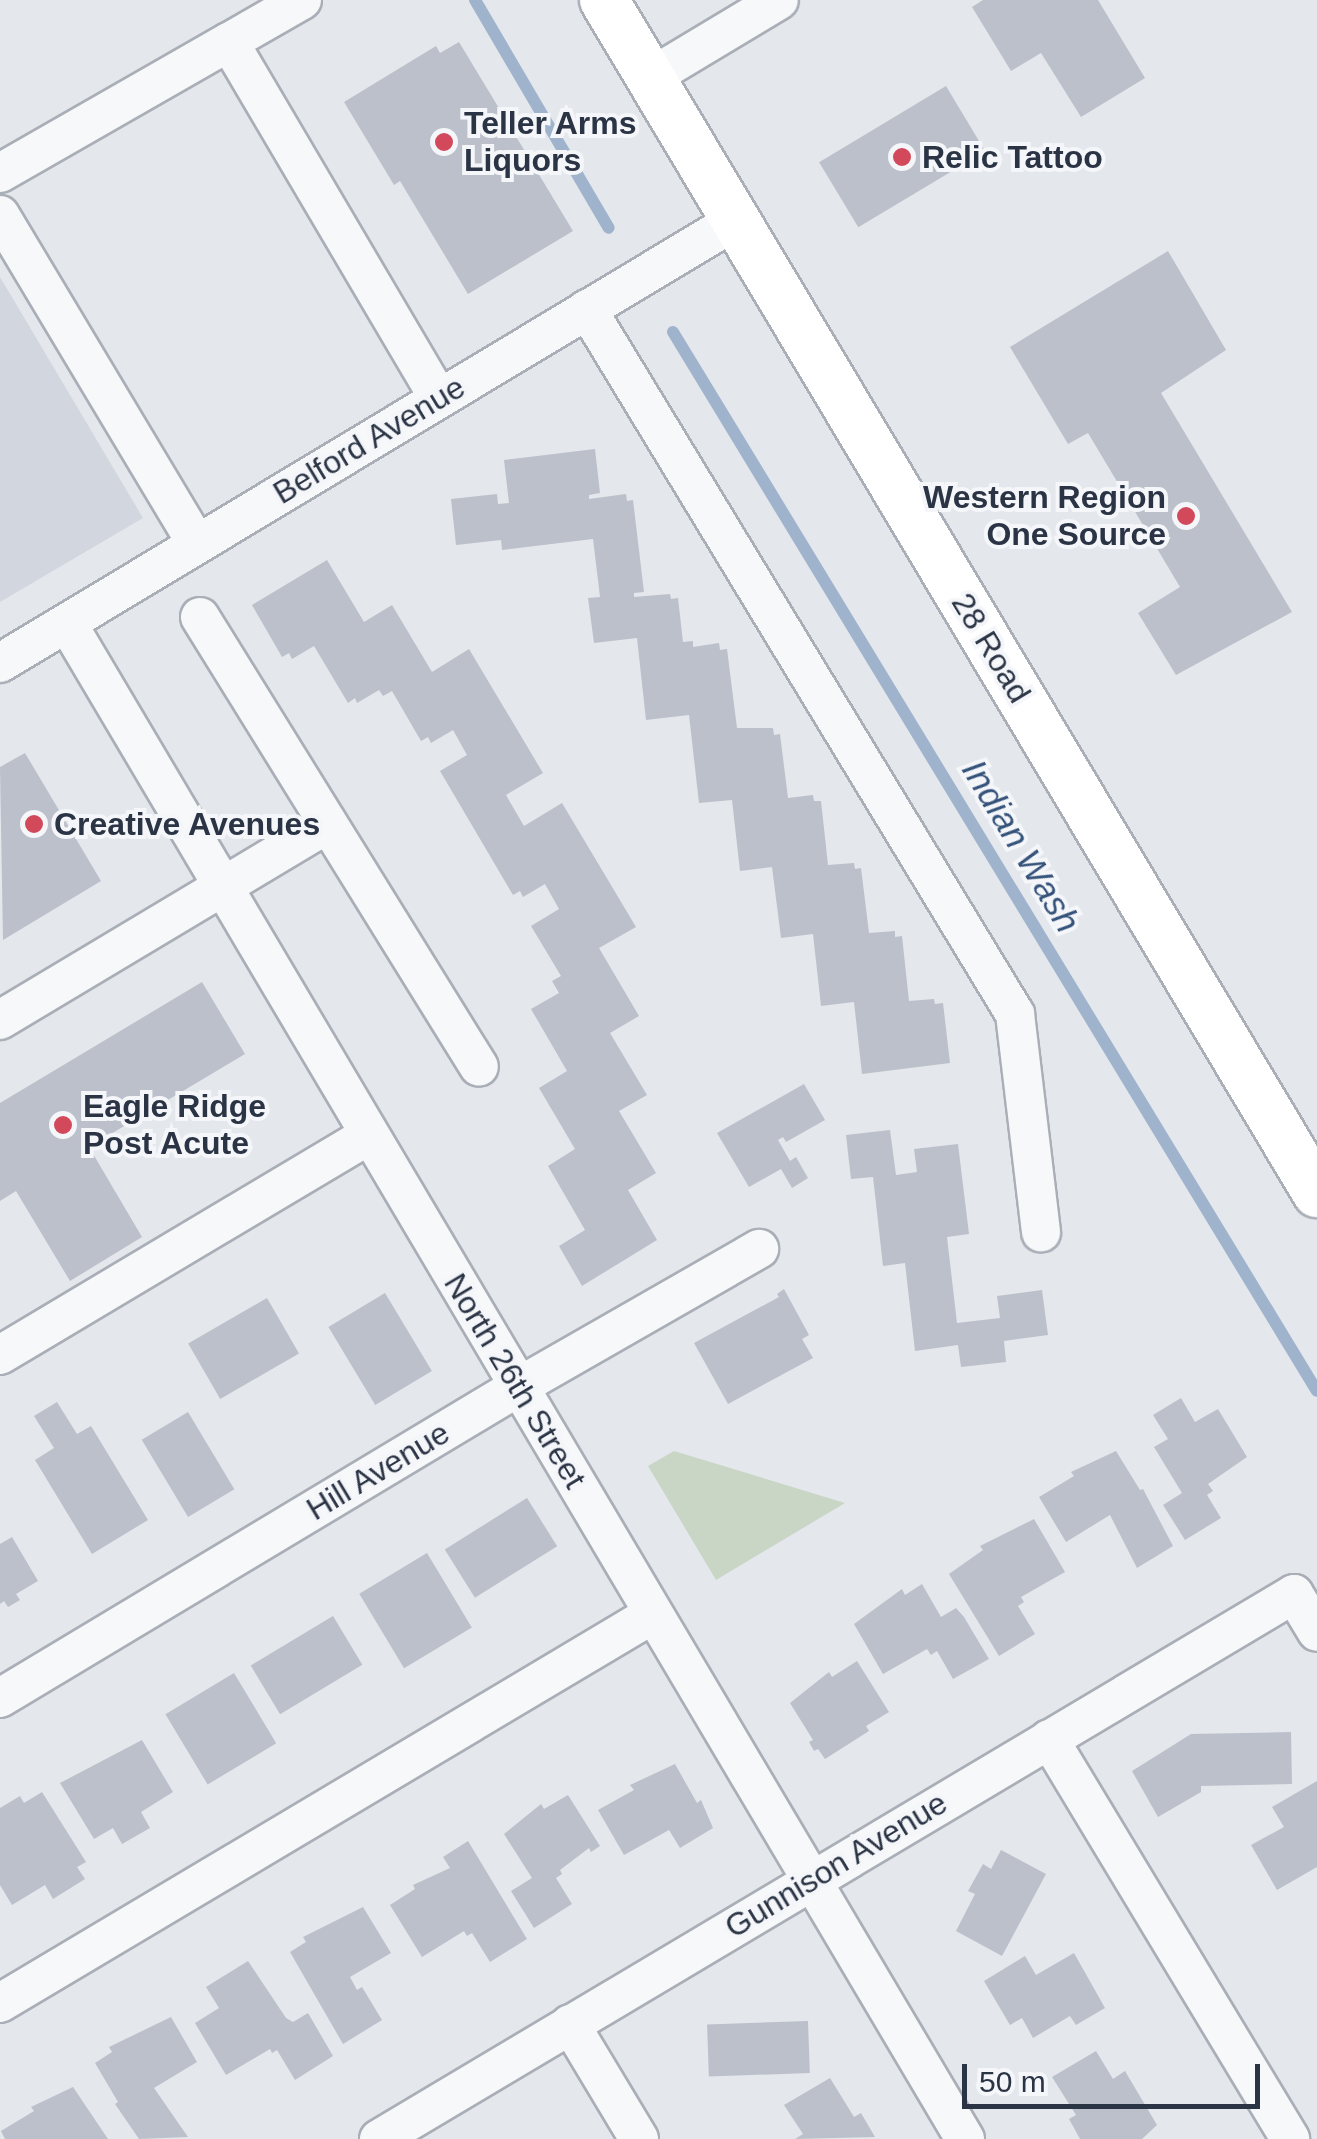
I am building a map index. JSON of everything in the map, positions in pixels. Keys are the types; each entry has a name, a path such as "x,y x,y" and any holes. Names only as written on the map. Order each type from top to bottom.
{"main road":[{"name":"28 Road","path":"604,0 1317,1193"}],"street":[{"path":"0,173 302,0"},
{"path":"651,77 779,0"},
{"path":"229,42 439,398"},
{"path":"0,215 197,544"},
{"name":"Belford Avenue","path":"0,663 738,219"},
{"path":"587,310 1015,1014 1041,1232"},
{"path":"200,616 480,1067"},
{"name":"North 26th Street","path":"67,623 964,2139"},
{"path":"0,1020 328,824"},
{"path":"0,1355 369,1136"},
{"name":"Hill Avenue","path":"0,1698 518,1386 760,1249"},
{"name":"Gunnison Avenue","path":"379,2139 1294,1594 1317,1632"},
{"path":"0,2003 653,1614"},
{"path":"1050,1739 1290,2139"},
{"path":"570,2024 639,2139"}],"shaded area":[{"path":"0,277 143,518 0,602"}],"green space":[{"path":"674,1451 845,1503 716,1580 648,1466"}],"building":[{"path":"983,0 1098,0 1145,78 1081,117 1041,53 1011,71 972,7"},
{"name":"Teller Arms Liquors","path":"459,42 573,231 468,294 400,181 394,185 344,102 436,46 440,53"},
{"name":"Relic Tattoo","path":"946,86 985,151 858,227 819,162"},
{"name":"Western Region One Source","path":"1168,251 1226,350 1161,393 1292,612 1176,675 1138,613 1180,587 1088,433 1068,444 1010,347"},
{"path":"595,449 600,493 589,495 589,499 626,494 627,501 633,500 644,592 634,593 634,597 670,594 671,599 678,598 683,642 693,641 693,647 719,643 720,650 727,649 737,728 773,728 774,735 780,734 788,798 813,795 814,801 821,801 828,865 854,863 855,869 861,868 869,933 895,931 895,937 902,936 909,1001 934,999 935,1004 943,1003 950,1063 862,1074 854,1002 821,1006 813,934 781,938 772,867 740,871 732,800 699,803 689,715 646,720 637,638 594,643 588,598 600,597 593,539 502,550 501,540 456,545 451,499 497,494 498,504 509,503 504,460"},
{"path":"327,560 364,622 392,605 432,672 469,649 543,773 506,795 524,826 562,803 636,927 599,948 639,1016 610,1033 647,1095 619,1111 656,1173 628,1190 657,1240 582,1286 559,1246 585,1230 548,1166 575,1149 539,1088 567,1071 531,1009 559,993 552,981 561,976 531,926 559,909 545,884 523,897 520,891 513,895 440,771 467,755 453,730 431,743 428,737 421,741 392,691 383,696 379,690 357,703 355,698 348,703 314,646 292,659 289,653 282,657 252,605"},
{"name":"Creative Avenues","path":"25,753 101,881 3,940 0,767"},
{"name":"Eagle Ridge Post Acute","path":"202,982 245,1054 89,1147 142,1237 70,1281 16,1191 0,1201 0,1103"},
{"path":"804,1084 825,1120 786,1142 783,1137 778,1140 790,1161 796,1157 808,1178 792,1188 781,1169 749,1187 717,1133"},
{"path":"890,1130 896,1175 917,1172 914,1149 958,1144 969,1234 947,1237 957,1323 1000,1318 997,1296 1042,1290 1048,1335 1004,1341 1006,1362 961,1367 958,1345 915,1351 905,1263 883,1266 873,1177 851,1179 846,1135"},
{"path":"784,1289 809,1335 802,1339 813,1358 728,1404 694,1343 779,1297 777,1294"},
{"path":"385,1293 432,1371 375,1405 328,1327"},
{"path":"267,1298 299,1353 220,1399 188,1344"},
{"path":"1181,1398 1195,1422 1218,1409 1247,1457 1208,1484 1213,1491 1207,1495 1221,1518 1185,1540 1163,1505 1182,1493 1154,1447 1168,1439 1153,1415"},
{"path":"57,1402 77,1434 91,1426 148,1520 92,1554 35,1460 54,1448 34,1416"},
{"path":"188,1412 234,1489 188,1517 142,1440"},
{"path":"1116,1451 1140,1490 1143,1489 1173,1546 1137,1568 1110,1515 1066,1542 1039,1497 1074,1476 1071,1472"},
{"path":"527,1498 557,1546 475,1598 445,1549"},
{"path":"1034,1519 1065,1572 1021,1597 1024,1602 1018,1606 1035,1634 999,1656 949,1574 983,1550 980,1546"},
{"path":"12,1537 38,1581 16,1594 20,1600 8,1607 4,1601 0,1604 0,1544"},
{"path":"427,1553 472,1628 404,1668 359,1594"},
{"path":"922,1584 941,1617 956,1608 989,1659 953,1679 937,1651 931,1655 927,1649 883,1674 854,1624 902,1589 905,1595"},
{"path":"333,1616 362,1665 280,1714 251,1665"},
{"path":"857,1661 889,1712 866,1726 869,1731 825,1759 818,1749 814,1751 809,1742 813,1740 790,1703 829,1672 832,1677"},
{"path":"234,1673 276,1743 208,1784 165,1714"},
{"path":"1291,1732 1292,1784 1201,1786 1201,1792 1158,1817 1132,1771 1191,1734"},
{"path":"142,1740 173,1792 141,1812 150,1828 122,1844 113,1828 94,1839 60,1783"},
{"path":"675,1764 697,1803 701,1800 713,1828 680,1848 669,1830 624,1855 598,1810 634,1790 630,1785"},
{"path":"1317,1781 1317,1867 1277,1890 1251,1845 1284,1827 1272,1807"},
{"path":"42,1792 86,1862 77,1867 85,1879 53,1899 45,1885 12,1905 0,1885 0,1808 20,1796 24,1803"},
{"path":"568,1795 600,1846 591,1852 589,1848 560,1870 562,1874 556,1878 572,1904 534,1928 511,1891 532,1878 504,1834 541,1804 544,1809"},
{"path":"468,1841 527,1939 490,1962 472,1933 467,1936 464,1931 422,1957 390,1905 415,1889 413,1885 450,1868 443,1857"},
{"path":"1001,1850 1046,1874 1002,1956 956,1931 975,1894 968,1891 983,1864 991,1869"},
{"path":"363,1907 391,1953 350,1977 357,1990 362,1987 382,2020 343,2044 290,1952 306,1942 303,1937"},
{"path":"1074,1953 1105,2008 1076,2025 1070,2016 1033,2038 1022,2018 1010,2025 984,1981 1025,1956 1036,1975"},
{"path":"248,1961 286,2018 293,2022 308,2013 333,2056 295,2080 277,2050 272,2053 270,2049 226,2075 195,2023 219,2008 206,1987"},
{"path":"171,2017 197,2062 154,2088 188,2137 139,2139 115,2104 118,2102 95,2063 112,2052 109,2047"},
{"path":"808,2021 810,2073 709,2076 707,2025"},
{"path":"1096,2051 1113,2079 1125,2071 1157,2125 1142,2139 1080,2139 1069,2119 1076,2115 1052,2077"},
{"path":"830,2078 854,2117 861,2113 875,2137 795,2139 803,2134 784,2105"},
{"path":"73,2087 108,2139 5,2139 1,2131 34,2111 31,2107"}],"waterway":[{"name":"Indian Wash","path":"475,0 609,228"},
{"name":"Indian Wash","path":"673,332 1317,1391"}],"place":[{"name":"Teller Arms Liquors","path":"444,142"},
{"name":"Relic Tattoo","path":"902,157"},
{"name":"Western Region One Source","path":"1186,516"},
{"name":"Creative Avenues","path":"34,824"},
{"name":"Eagle Ridge Post Acute","path":"63,1125"}]}
